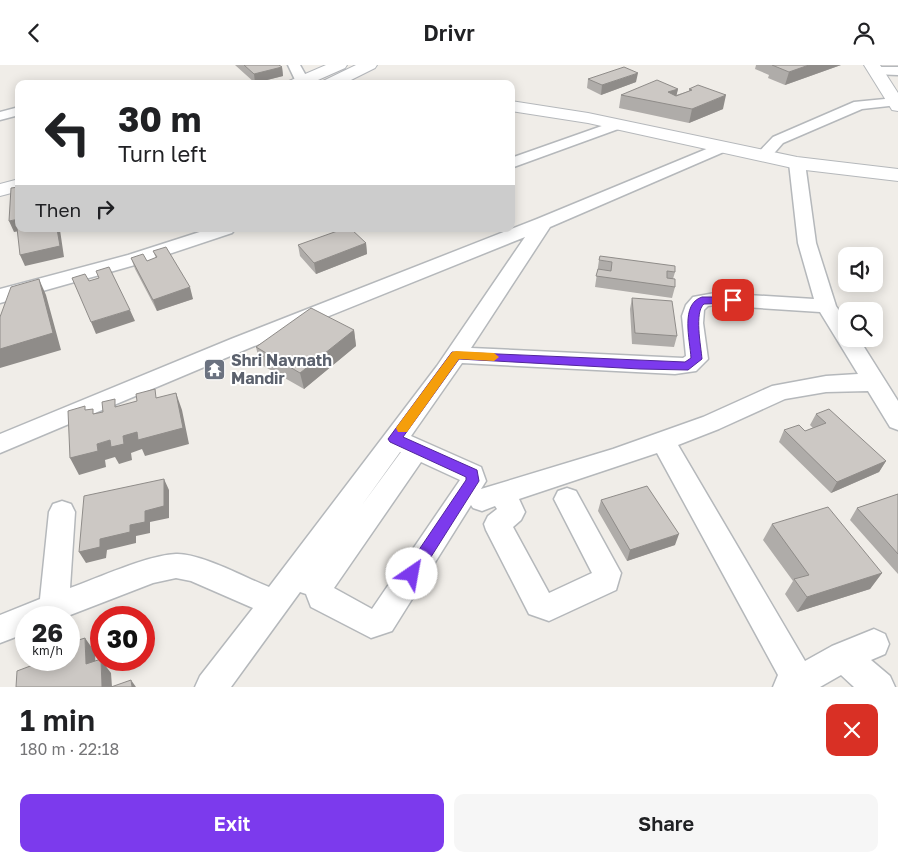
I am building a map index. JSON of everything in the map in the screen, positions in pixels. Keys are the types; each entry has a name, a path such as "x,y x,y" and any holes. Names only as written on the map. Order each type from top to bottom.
{"street":[{"path":"294,65 298,80"},
{"path":"303,80 339,65"},
{"path":"337,80 369,65"},
{"path":"875,68 898,71"},
{"path":"763,156 778,141 859,105 896,104 875,68"},
{"path":"515,106 560,112 797,163 898,175"},
{"path":"0,116 15,112"},
{"path":"515,162 616,125"},
{"path":"0,443 239,344 543,223 721,148"},
{"path":"797,163 807,243 826,305 838,323"},
{"path":"0,178 15,175"},
{"path":"0,189 15,186"},
{"path":"211,687 273,603 307,581 359,510 406,444 456,355 543,223"},
{"path":"0,297 4,294 135,259 217,232"},
{"path":"456,355 688,366 697,359 693,314 696,305 702,301 715,299 826,305"},
{"path":"853,347 898,421"},
{"path":"567,499 608,573 606,581 549,607 539,604 500,530 498,523 512,512 492,497 620,457 780,393 826,384 847,382 875,383"},
{"path":"663,441 794,684 843,657 874,644"},
{"path":"307,581 321,598 371,624 381,621 473,481 472,474 406,444"},
{"path":"39,606 62,512"},
{"path":"61,606 152,571 176,566 194,569 273,603"},
{"path":"0,629 15,623"},
{"path":"843,657 879,687"}],"building":[{"path":"244,65 279,65 282,67 254,74"},
{"path":"772,65 809,65 789,72"},
{"path":"624,67 638,73 602,85 588,79"},
{"path":"657,80 678,89 668,92 676,96 692,90 689,89 698,85 726,95 692,109 621,95"},
{"path":"11,188 15,188 15,220 9,221"},
{"path":"17,232 58,232 60,246 20,255"},
{"path":"335,232 354,232 366,243 314,263 298,245"},
{"path":"166,247 190,287 153,300 131,258 143,254 147,261 157,257 153,251"},
{"path":"600,256 675,266 675,272 667,271 667,278 675,279 675,287 596,276 598,269 611,271 612,262 599,260"},
{"path":"109,267 130,310 91,322 72,278 85,274 89,281 99,278 96,271"},
{"path":"39,279 53,333 0,349 0,317 11,287"},
{"path":"632,298 672,301 677,336 635,333"},
{"path":"311,308 354,330 300,373 256,347"},
{"path":"155,389 156,398 176,393 183,428 138,440 137,432 123,436 124,444 111,447 110,440 97,444 98,451 70,458 68,411 85,406 85,410 93,409 93,414 103,412 102,402 115,399 115,407 137,401 136,394"},
{"path":"829,409 886,461 837,482 784,430 799,425 805,431 826,423 816,414"},
{"path":"164,479 164,506 145,511 145,522 130,525 130,532 100,539 100,547 79,552 84,496"},
{"path":"647,486 679,534 630,550 601,500"},
{"path":"898,494 898,554 857,508"},
{"path":"828,507 882,573 807,597 794,579 809,575 772,524"},
{"path":"85,638 86,664 90,663 90,671 101,671 102,687 16,687 17,671 80,671 80,640"},
{"path":"131,680 132,687 111,687"}],"slow traffic":[{"path":"402,428 456,355 494,357"}],"place":[{"name":"Shri Navnath Mandir","path":"215,369"}],"route":[{"path":"412,574 473,481 472,474 395,439 456,355 688,366 697,359 693,314 696,305 702,301 715,299 733,300"}]}
